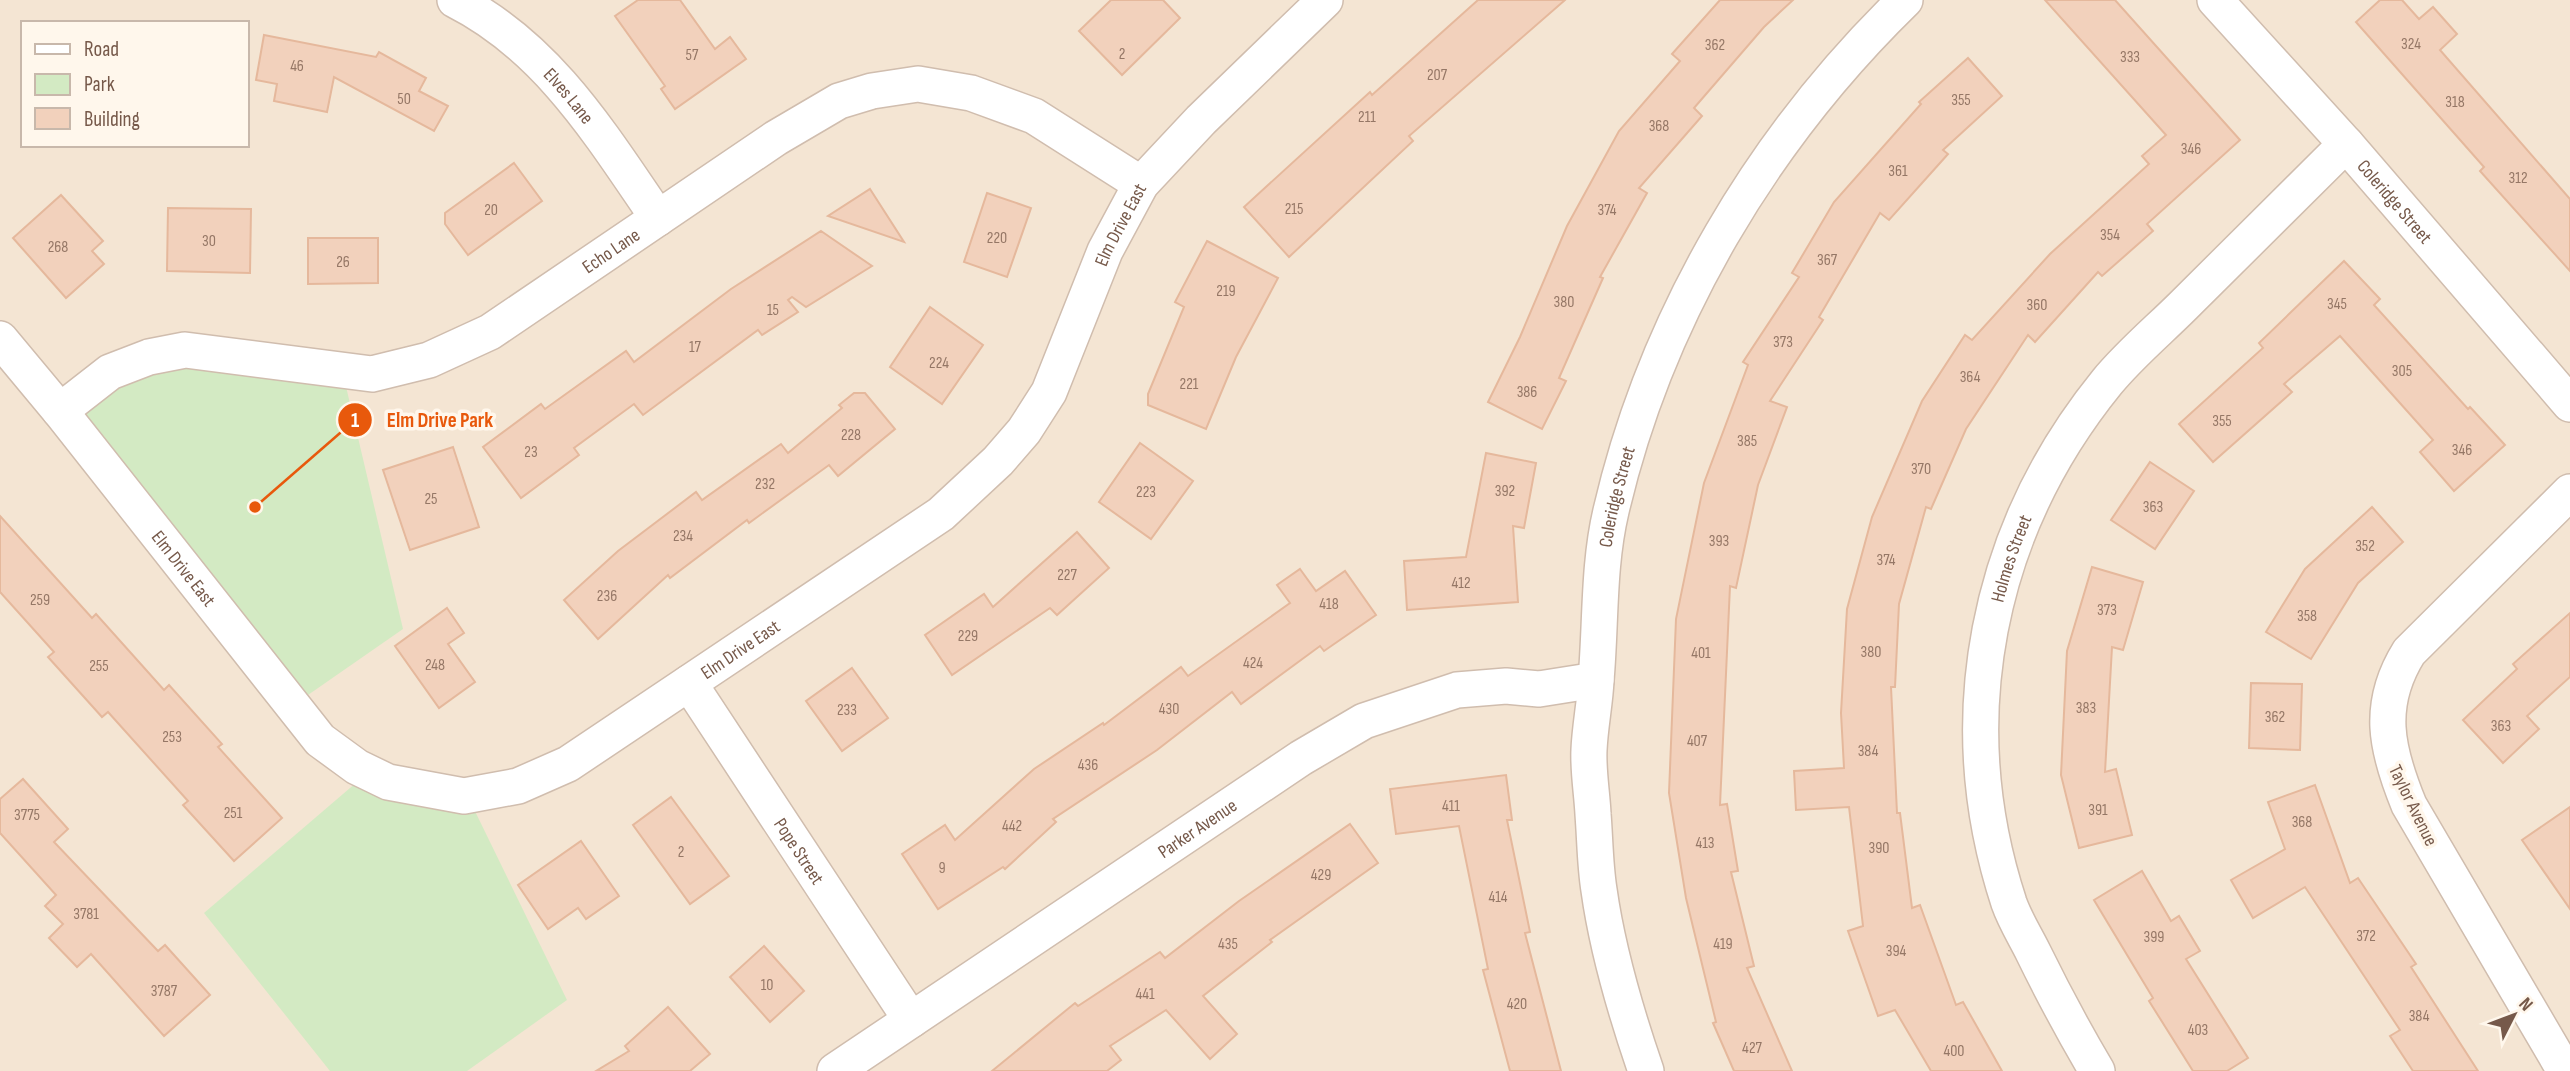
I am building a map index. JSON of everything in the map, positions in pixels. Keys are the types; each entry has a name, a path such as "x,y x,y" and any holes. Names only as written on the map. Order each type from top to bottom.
{"street":[{"name":"Elves Lane","path":"455,0 538,58 581,106 658,218"},
{"name":"Elm Drive East","path":"0,339 320,740 357,768 388,782 464,796 518,786 568,764 942,514 998,461 1024,431 1049,392 1105,251 1141,184 1201,120 1325,0"},
{"name":"Coleridge Street","path":"1646,1071 1633,1033 1599,890 1589,752 1602,561 1611,510 1642,407 1671,333 1730,218 1781,140 1857,46 1905,0"},
{"name":"Coleridge Street","path":"2215,0 2346,144 2570,404"},
{"name":"Echo Lane","path":"60,411 110,372 149,358 185,350 372,374 429,360 490,332 776,138 839,101 872,91 918,84 971,93 1034,116 1141,184"},
{"name":"Holmes Street","path":"2097,1071 2060,1007 2010,905 1990,832 1982,774 1983,680 1988,637 2004,569 2023,515 2050,463 2108,381 2346,144"},
{"name":"Taylor Avenue","path":"2566,1071 2409,804 2391,761 2386,721 2395,674 2409,652 2570,492"},
{"name":"Parker Avenue","path":"835,1071 1301,758 1364,721 1457,690 1506,686 1539,689 1596,680"},
{"name":"Pope Street","path":"689,683 911,1020"}],"shaded area":[{"path":"0,0 2570,0 2570,1071 0,1071"}],"green space":[{"path":"208,362 344,378 403,629 295,704 62,414 121,367"},
{"path":"364,776 470,801 567,1000 467,1071 330,1071 204,913"}],"building":[{"path":"638,0 680,0 715,49 730,37 746,59 675,109 661,89 665,86 615,16"},
{"path":"1111,0 1163,0 1180,18 1122,75 1079,31"},
{"path":"1478,0 1565,0 1409,136 1413,141 1289,257 1244,207 1370,92 1372,95"},
{"path":"1720,0 1793,0 1764,27 1694,108 1702,116 1639,188 1647,193 1600,277 1603,278 1559,378 1566,381 1542,429 1488,402 1520,337 1567,226 1619,131 1680,61 1672,54"},
{"path":"2045,0 2115,0 2240,140 2147,224 2153,231 2102,276 2098,272 2035,342 2028,335 1966,429 1931,509 1926,507 1899,604 1895,687 1891,687 1897,813 1900,813 1912,908 1920,905 1956,1005 1963,1002 2002,1071 1931,1071 1895,1010 1878,1016 1848,931 1863,926 1849,807 1796,810 1794,771 1844,768 1841,713 1847,609 1872,517 1922,401 1965,335 1972,340 2050,254 2149,164 2142,156 2166,135"},
{"path":"2380,0 2402,0 2419,19 2433,7 2457,34 2440,50 2570,199 2570,271 2480,171 2484,167 2356,22"},
{"path":"264,35 376,57 379,52 426,78 419,91 448,106 434,131 334,77 327,112 274,101 277,84 256,80"},
{"path":"1968,58 2002,96 1943,150 1948,154 1889,220 1880,213 1819,317 1823,320 1770,401 1787,407 1758,485 1736,588 1730,586 1720,805 1727,804 1738,871 1731,872 1754,966 1747,968 1792,1071 1734,1071 1713,1023 1716,1022 1686,898 1669,793 1676,619 1704,483 1748,365 1743,362 1799,277 1792,273 1834,202 1921,104 1919,102"},
{"path":"514,163 542,201 468,255 445,224 445,213"},
{"path":"870,189 904,242 828,216"},
{"path":"987,193 1031,208 1007,277 964,262"},
{"path":"61,195 103,241 92,251 104,264 66,298 13,238"},
{"path":"168,208 251,209 250,273 167,271"},
{"path":"821,231 872,266 806,307 792,297 788,300 798,312 762,335 758,330 643,415 634,404 574,448 579,455 521,498 483,447 541,404 545,409 626,351 634,362 731,289"},
{"path":"308,238 378,238 378,283 308,284"},
{"path":"1207,241 1278,278 1236,357 1206,429 1148,405 1148,394 1184,307 1175,302"},
{"path":"2344,261 2380,299 2374,305 2468,409 2470,407 2505,445 2454,491 2420,452 2433,440 2340,336 2284,384 2292,392 2213,462 2179,424 2263,348 2259,343"},
{"path":"930,307 983,345 942,404 890,367"},
{"path":"854,393 865,393 895,429 838,476 829,465 749,523 747,520 670,578 668,575 598,639 564,600 618,551 696,492 702,500 781,444 788,453 842,408 839,405"},
{"path":"1140,443 1193,481 1151,539 1099,502"},
{"path":"453,447 479,527 410,550 383,470"},
{"path":"1486,453 1536,463 1524,528 1513,526 1518,602 1407,610 1404,561 1466,557"},
{"path":"2150,462 2194,491 2155,549 2111,520"},
{"path":"2372,507 2403,542 2358,583 2311,659 2266,632 2305,569"},
{"path":"0,516 92,618 96,614 164,690 169,685 222,744 218,747 282,818 234,861 183,805 188,801 108,712 102,717 48,657 54,652 0,592"},
{"path":"1077,532 1109,568 1057,615 1050,608 952,675 925,635 984,594 993,607"},
{"path":"2092,567 2143,582 2123,650 2112,647 2105,772 2116,769 2132,835 2079,848 2061,775 2067,651"},
{"path":"1300,569 1316,591 1345,571 1376,615 1324,651 1320,646 1241,704 1232,692 1157,750 1053,819 1056,822 1005,869 1003,867 938,909 902,854 945,825 955,840 1034,769 1103,723 1104,725 1181,667 1188,676 1290,603 1277,585"},
{"path":"447,608 464,633 448,644 475,682 439,708 395,646"},
{"path":"2570,613 2570,677 2527,716 2539,729 2503,763 2463,720 2517,669 2513,664"},
{"path":"852,668 888,718 842,751 806,701"},
{"path":"2251,683 2302,684 2300,750 2249,748"},
{"path":"1506,775 1512,820 1507,820 1530,932 1525,933 1561,1071 1510,1071 1483,970 1488,969 1459,826 1396,834 1390,789"},
{"path":"23,779 68,829 54,842 158,951 165,945 210,995 164,1036 91,954 77,967 49,938 63,924 45,906 56,895 0,833 0,799"},
{"path":"2315,785 2350,883 2358,878 2416,964 2411,967 2478,1071 2413,1071 2390,1036 2400,1030 2305,887 2253,918 2231,880 2285,849 2268,802"},
{"path":"671,797 729,876 690,904 633,825"},
{"path":"2570,807 2570,909 2522,840"},
{"path":"1350,824 1378,863 1270,940 1272,942 1203,996 1237,1034 1210,1059 1166,1010 1110,1046 1121,1060 1107,1071 992,1071 1075,1003 1078,1006 1160,952 1165,958 1239,901"},
{"path":"581,841 619,896 586,919 578,908 548,929 518,885"},
{"path":"2142,871 2171,921 2179,916 2200,951 2186,959 2248,1058 2227,1071 2193,1071 2149,1001 2153,998 2094,900"},
{"path":"764,946 804,991 770,1022 730,977"},
{"path":"668,1007 710,1054 690,1071 596,1071 629,1051 625,1046"}],"place":[{"name":"Elm Drive Park","path":"255,507"}]}
